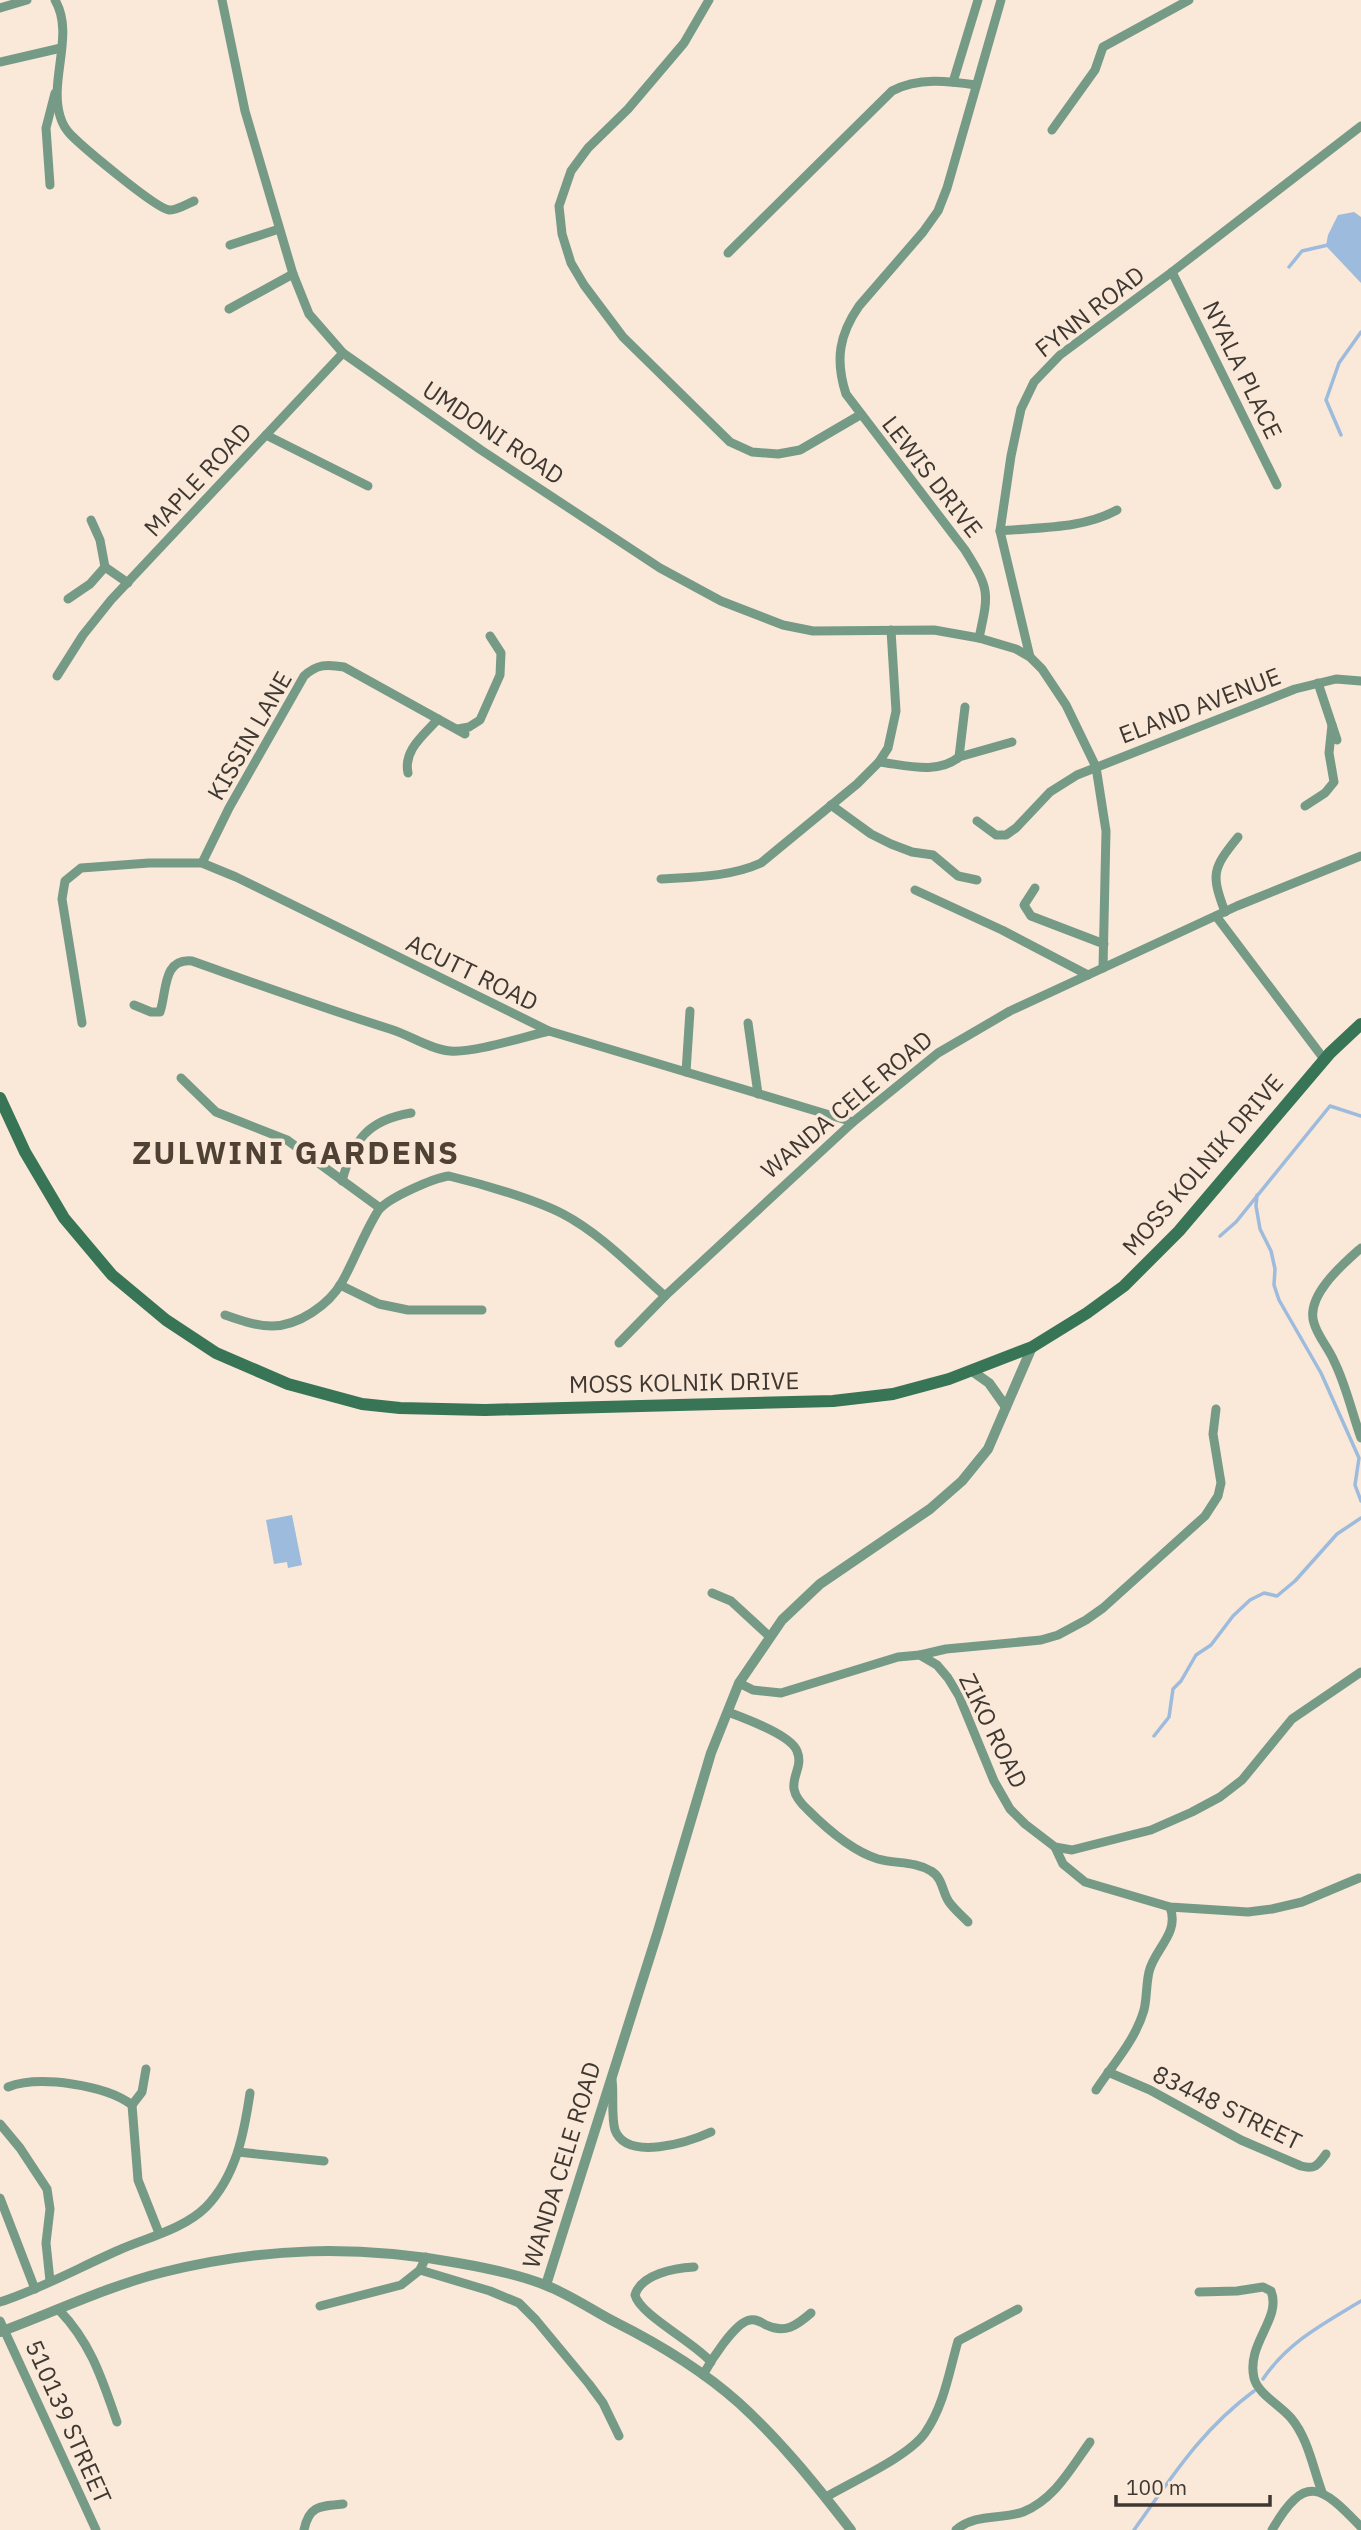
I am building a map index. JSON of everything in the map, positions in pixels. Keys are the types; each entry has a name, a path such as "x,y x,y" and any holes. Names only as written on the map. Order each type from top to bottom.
{"main road":[{"name":"MOSS KOLNIK DRIVE","path":"0,1098 25,1152 64,1218 112,1275 166,1320 216,1353 250,1369 310,1390 362,1404 400,1408 485,1410 833,1401 893,1394 949,1379 1032,1347 1087,1313 1124,1286 1179,1231 1324,1059 1361,1024"}],"street":[{"path":"0,8 27,0"},
{"path":"50,185 46,128 57,85 61,48 61,18 55,0"},
{"name":"UMDONI ROAD","path":"222,0 245,111 293,274 309,314 343,353 481,450 660,568 720,601 783,625 813,631 934,630 979,638"},
{"path":"709,0 684,43 628,109 588,148 571,171 559,206 562,234 571,263 584,285 624,337 730,442 752,452 778,454 800,450 860,415"},
{"path":"953,82 978,0"},
{"name":"LEWIS DRIVE","path":"979,638 987,591 982,578 965,550 846,394 840,374 839,350 848,322 859,306 938,211 1001,0"},
{"path":"1052,130 1088,81 1095,70 1100,51 1108,43 1189,0"},
{"path":"0,62 61,48"},
{"path":"728,253 892,91 910,83 953,82 976,85"},
{"path":"57,85 61,119 76,140 164,208 171,210 194,201"},
{"name":"FYNN ROAD","path":"1030,657 1000,531 1021,409 1034,382 1060,355 1361,126"},
{"path":"230,245 279,229"},
{"name":"NYALA PLACE","path":"1172,272 1277,485"},
{"path":"229,309 293,274"},
{"name":"MAPLE ROAD","path":"57,676 83,635 128,583 343,353"},
{"path":"266,435 368,486"},
{"path":"1000,531 1085,523 1098,520 1117,510"},
{"path":"91,520 100,540 105,567 128,583"},
{"path":"68,599 90,584 105,567"},
{"path":"661,879 699,877 748,869 772,855 879,762 888,748 895,711 891,630"},
{"name":"KISSIN LANE","path":"202,863 304,676 312,669 323,664 344,667 461,731 480,720 500,675 501,653 490,636"},
{"path":"979,638 1016,649 1030,657 1052,682 1097,767 1106,831 1103,968"},
{"name":"ELAND AVENUE","path":"977,821 996,835 1006,835 1050,792 1077,775 1295,689 1336,679 1361,681"},
{"name":"ELAND AVENUE","path":"1318,683 1337,740"},
{"path":"959,757 965,706"},
{"path":"408,773 408,755 438,719"},
{"path":"1305,806 1325,793 1334,782 1329,753 1332,725"},
{"path":"879,762 934,768 946,766 959,757 1012,742"},
{"path":"831,805 871,834 912,852 933,855 958,876 977,880"},
{"path":"1225,912 1215,874 1225,853 1238,837"},
{"name":"WANDA CELE ROAD","path":"619,1343 665,1296 853,1122 938,1053 1010,1011 1225,912 1361,856"},
{"name":"ACUTT ROAD","path":"82,1023 62,899 65,881 81,868 149,863 202,863 236,877 550,1031 853,1122"},
{"path":"1035,888 1024,905 1031,916 1104,944"},
{"path":"915,890 1002,930 1088,975"},
{"path":"1216,916 1324,1059"},
{"path":"134,1005 151,1012 160,1012 169,973 175,964 182,960 192,961 392,1029 438,1049 462,1050 550,1031"},
{"path":"686,1072 690,1011"},
{"path":"748,1023 758,1094"},
{"path":"181,1078 216,1112 276,1134 380,1208"},
{"path":"342,1181 356,1142 392,1116 411,1113"},
{"path":"225,1315 251,1324 284,1325 317,1308 331,1297 340,1285 380,1208 437,1179 449,1176 563,1214 600,1240 665,1296"},
{"path":"1361,1248 1339,1266 1319,1292 1312,1310 1312,1320 1335,1362 1361,1438"},
{"path":"340,1285 379,1304 408,1310 482,1310"},
{"name":"WANDA CELE ROAD","path":"2,2328 161,2273 241,2256 335,2249 426,2257 505,2273 546,2285 711,1753 739,1683 782,1620 820,1584 930,1509 962,1481 988,1449 1032,1347"},
{"path":"972,1371 989,1383 1006,1407"},
{"path":"739,1683 753,1690 781,1693 898,1657 946,1649 1041,1640 1058,1635 1086,1620 1103,1608 1205,1516 1218,1496 1221,1483 1213,1433 1216,1409"},
{"path":"712,1593 731,1601 770,1637"},
{"name":"ZIKO ROAD","path":"920,1655 936,1665 959,1696 993,1781 1010,1809 1055,1847 1063,1864 1085,1882 1170,1908 1248,1912 1302,1902 1359,1878"},
{"path":"1055,1847 1072,1850 1084,1848 1151,1830 1220,1797 1242,1780 1292,1719 1361,1672"},
{"path":"728,1712 791,1742 799,1758 793,1787 799,1802 842,1839 866,1854 892,1862 915,1864 937,1875 949,1902 968,1922"},
{"path":"1096,2090 1133,2038 1143,2012 1149,1972 1171,1929 1173,1921 1170,1908"},
{"path":"146,2069 142,2092 132,2105 138,2180 159,2233"},
{"name":"83448 STREET","path":"1108,2072 1150,2090 1224,2132 1301,2166 1311,2169 1326,2154"},
{"path":"612,2076 614,2127 629,2145 671,2146 711,2132"},
{"path":"8,2087 29,2082 90,2087 106,2091 132,2105"},
{"path":"0,2302 177,2225 206,2206 227,2176 238,2152 250,2093"},
{"path":"0,2124 20,2148 47,2189 50,2209 46,2243 50,2281"},
{"path":"238,2152 324,2161"},
{"path":"0,2199 35,2289"},
{"path":"320,2306 401,2286 420,2270 426,2257"},
{"path":"694,2267 657,2275 640,2286 635,2295 641,2308 686,2339 710,2362"},
{"path":"420,2270 497,2293 519,2304 536,2320 589,2384 603,2403 619,2436"},
{"path":"546,2285 654,2342 738,2402 772,2434 850,2530"},
{"path":"1199,2292 1263,2287 1271,2291 1274,2307 1256,2347 1254,2377 1259,2388 1298,2428 1322,2492"},
{"path":"825,2497 900,2456 925,2433 939,2406 958,2342 1018,2309"},
{"path":"59,2310 85,2341 117,2422"},
{"path":"703,2375 710,2362 738,2327 747,2320 752,2319 784,2330 799,2324 811,2313"},
{"name":"510139 STREET","path":"2,2328 96,2530"},
{"path":"956,2530 978,2518 1024,2511 1050,2496 1090,2442"},
{"path":"1272,2530 1291,2502 1300,2493 1311,2490 1322,2492 1340,2504 1361,2527"},
{"path":"304,2530 307,2518 313,2510 327,2505 343,2504"}],"water":[{"path":"1354,212 1361,217 1361,283 1326,246 1328,235 1338,215"},
{"path":"292,1515 302,1565 288,1568 287,1562 274,1564 266,1520"}],"waterway":[{"path":"1289,267 1302,251 1328,245"},
{"path":"1341,435 1326,400 1339,363 1361,332"},
{"path":"1220,1236 1236,1222 1330,1106 1361,1116"},
{"path":"1257,1195 1260,1229 1271,1251 1275,1269 1274,1285 1279,1300 1321,1373 1359,1458 1355,1485 1361,1501"},
{"path":"1154,1736 1169,1717 1173,1689 1181,1681 1196,1655 1211,1645 1233,1616 1250,1600 1264,1593 1277,1596 1295,1581 1337,1534 1361,1518"},
{"path":"1263,2379 1295,2344 1361,2301"},
{"path":"1134,2530 1203,2438 1254,2391"}],"district":[{"name":"ZULWINI GARDENS","path":"296,1153"}]}
